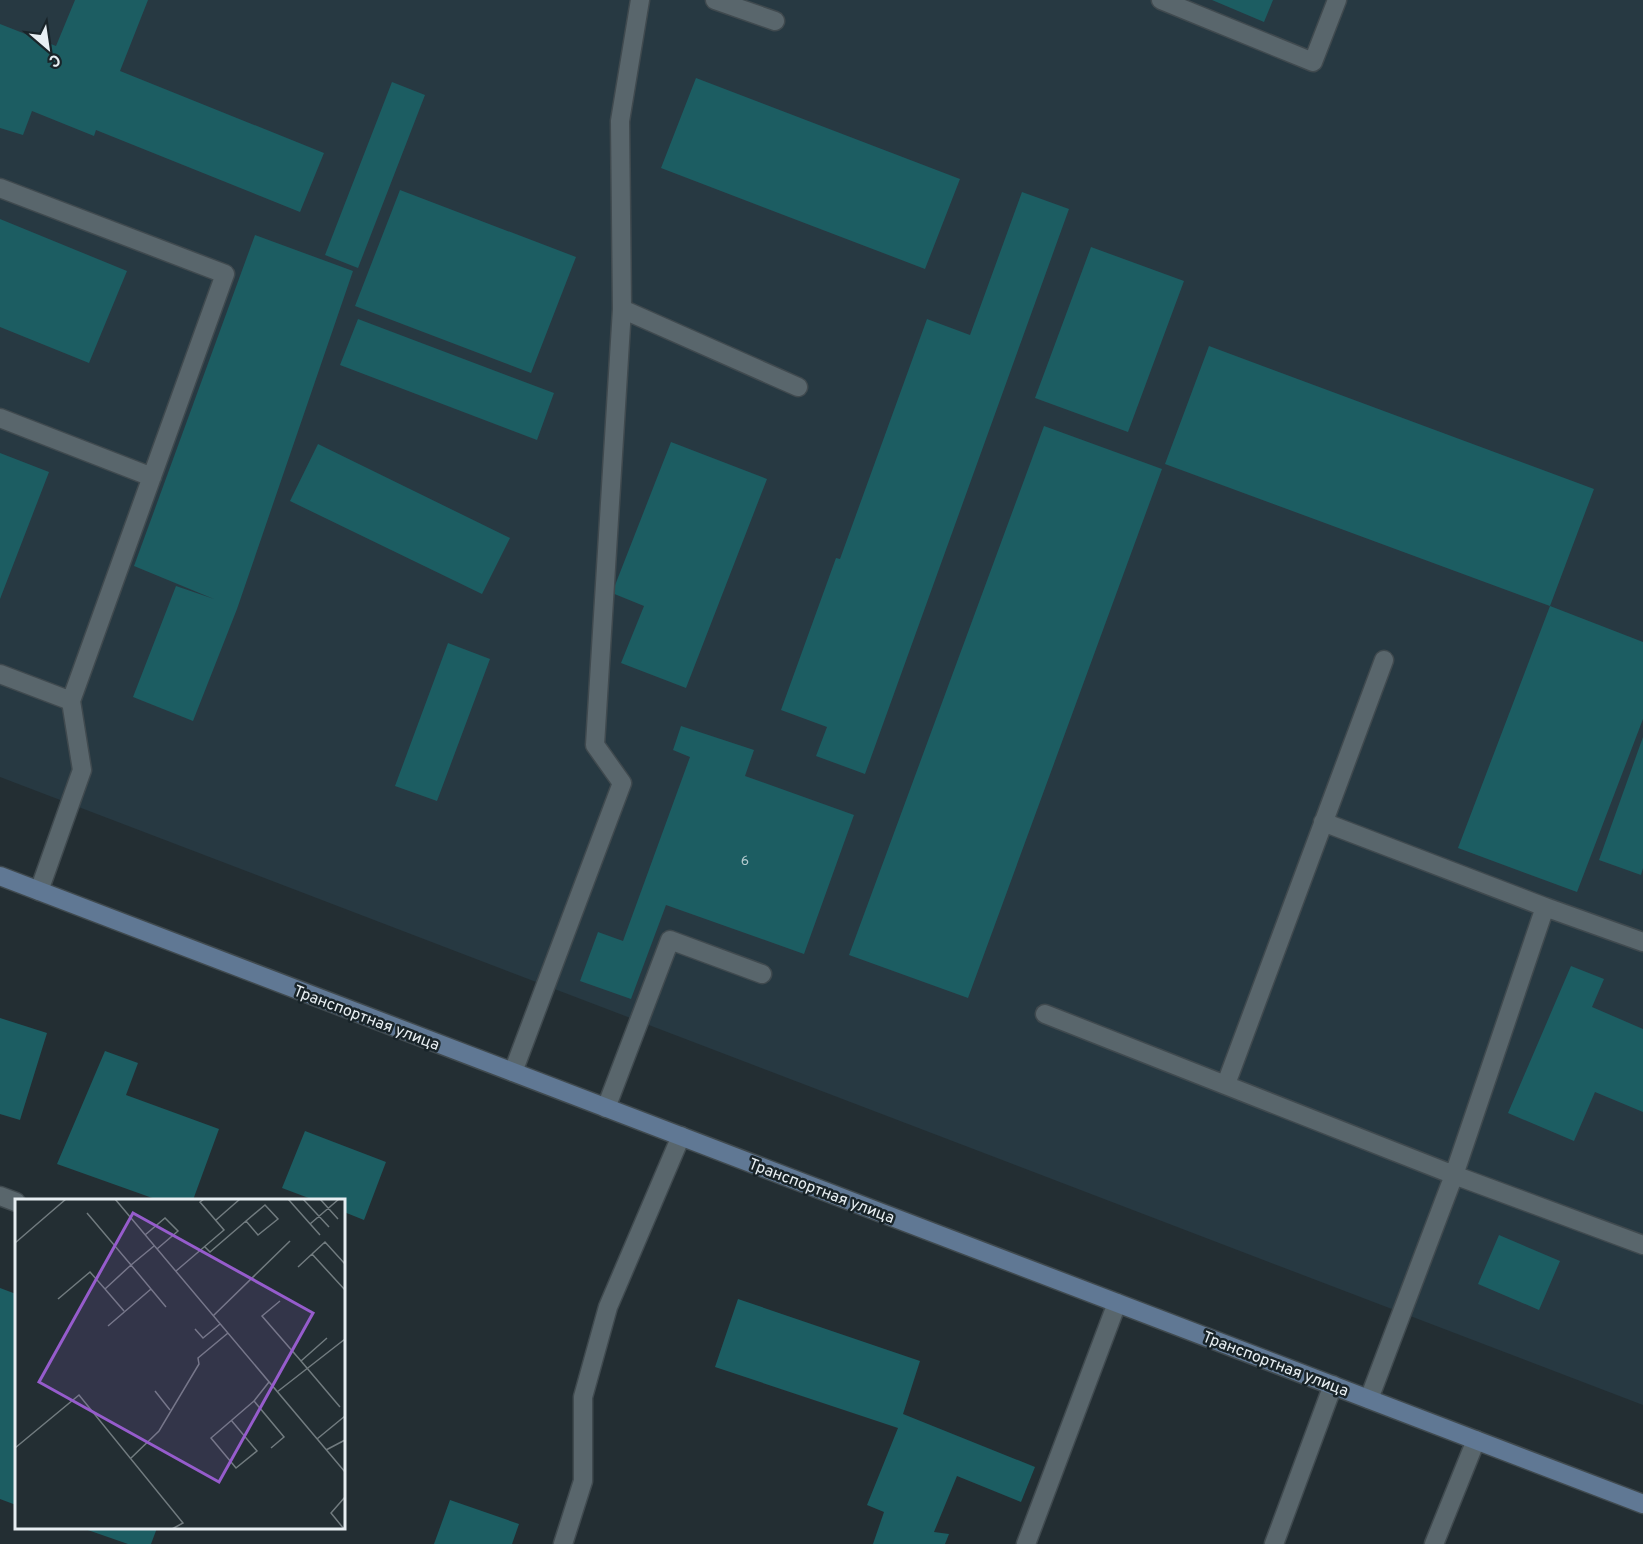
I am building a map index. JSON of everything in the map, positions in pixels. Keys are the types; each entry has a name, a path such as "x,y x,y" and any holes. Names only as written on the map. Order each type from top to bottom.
{"main road":[{"name":"Транспортная улица","path":"0,876 1643,1504"}],"lane":[{"path":"513,1072 622,783 595,745 622,309 620,121 640,0"},
{"path":"715,0 774,21"},
{"path":"1161,0 1312,62 1337,0"},
{"path":"0,188 225,274 71,701 82,770 39,891"},
{"path":"622,309 798,387"},
{"path":"0,418 152,477"},
{"path":"1226,1084 1383,660"},
{"path":"0,674 71,701"},
{"path":"1323,822 1643,942"},
{"path":"1369,1399 1454,1175 1545,907"},
{"path":"606,1108 670,940 762,974"},
{"path":"1045,1014 1454,1175 1643,1245"},
{"path":"563,1544 583,1481 583,1397 608,1307 681,1136"},
{"path":"0,1196 15,1202"},
{"path":"1026,1544 1117,1303"},
{"path":"1275,1544 1334,1385"},
{"path":"1434,1544 1476,1440"}],"shaded area":[{"path":"0,0 1643,0 1643,1405 0,777"}],"building":[{"path":"75,0 148,0 120,71 324,153 300,212 96,130 94,136 32,111 23,135 0,128 0,24 56,46"},
{"path":"1212,0 1273,0 1264,22"},
{"path":"696,78 960,179 925,269 661,168"},
{"path":"392,82 425,95 358,268 325,255"},
{"path":"400,190 576,257 531,373 355,306"},
{"path":"1022,192 1069,209 865,774 816,756 827,727 781,710 836,558 840,559 927,319 970,335"},
{"path":"0,219 127,271 89,363 0,327"},
{"path":"255,235 353,271 237,609 193,721 133,697 176,586 214,599 134,566"},
{"path":"1091,247 1184,281 1128,432 1035,398"},
{"path":"358,319 554,393 537,440 340,365"},
{"path":"1209,346 1594,489 1550,606 1165,464"},
{"path":"1044,426 1162,469 968,998 849,955"},
{"path":"671,442 767,479 686,688 621,663 644,606 612,593"},
{"path":"318,444 510,538 482,594 290,501"},
{"path":"0,453 49,472 0,599"},
{"path":"1550,606 1643,642 1643,719 1577,892 1458,848"},
{"path":"448,643 490,659 437,801 395,786"},
{"path":"681,726 754,750 745,776 854,815 804,954 666,905 631,999 580,981 598,932 623,941 690,757 673,750"},
{"path":"1643,737 1643,868 1641,875 1599,860"},
{"path":"1571,966 1604,979 1592,1007 1643,1029 1643,1112 1595,1092 1574,1141 1508,1113"},
{"path":"0,1018 47,1033 20,1120 0,1114"},
{"path":"105,1051 138,1063 126,1095 219,1129 193,1199 155,1199 57,1164"},
{"path":"305,1131 386,1162 364,1220 345,1212 345,1199 311,1199 282,1188"},
{"path":"1499,1235 1560,1261 1539,1310 1478,1284"},
{"path":"0,1288 15,1294 15,1505 0,1499"},
{"path":"738,1299 920,1361 903,1414 1035,1467 1021,1502 957,1476 934,1532 949,1534 945,1544 873,1544 884,1512 867,1505 898,1428 715,1367"},
{"path":"450,1500 519,1524 512,1544 434,1544"},
{"path":"85,1529 157,1529 151,1544 128,1544"}]}
